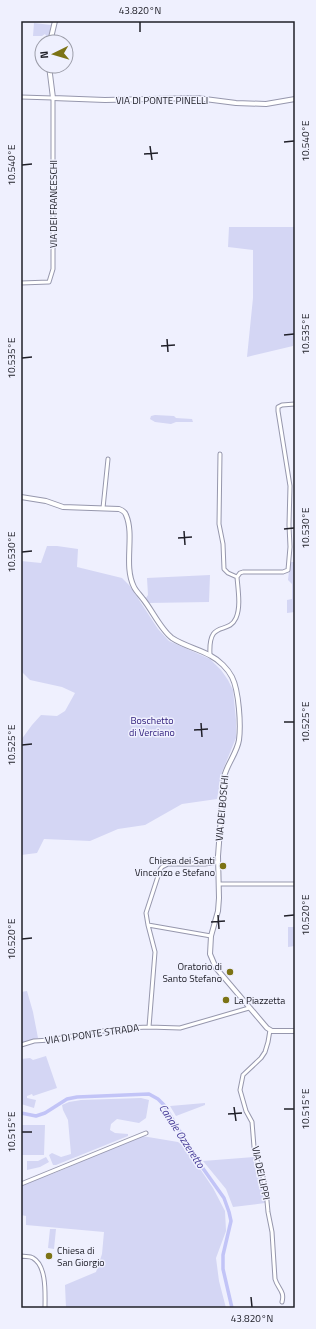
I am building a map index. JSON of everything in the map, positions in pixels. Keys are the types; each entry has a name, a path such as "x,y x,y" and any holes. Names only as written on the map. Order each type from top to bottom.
{"street":[{"path":"52,34 55,21"},
{"path":"21,97 53,98 50,74"},
{"name":"VIA DI PONTE PINELLI","path":"53,98 105,100 197,98 236,103 266,104 295,99"},
{"name":"VIA DEI FRANCESCHI","path":"21,283 49,282 53,269 53,98"},
{"path":"210,655 210,640 213,634 230,625 236,618 238,606 237,577 240,573 283,572 288,570 290,541 290,486 278,407 282,405 295,404"},
{"path":"220,454 219,524 223,544 224,569 228,573 237,577"},
{"path":"103,508 108,459"},
{"name":"VIA DEI BOSCHI","path":"21,497 46,501 63,507 119,509 126,514 128,526 130,578 135,588 165,631 172,638 210,655 223,665 232,676 236,688 239,714 239,741 227,766 224,777 218,862 220,884 218,912 211,936 210,954 214,964 249,1008"},
{"path":"149,1027 155,952 146,913 160,870 168,864 205,864 218,862"},
{"path":"220,884 295,884"},
{"path":"148,925 211,936"},
{"path":"249,1008 270,1030 277,1032 295,1031"},
{"name":"VIA DI PONTE STRADA","path":"21,1045 34,1041 50,1040 126,1028 180,1028 249,1008"},
{"name":"VIA DEI LIPPI","path":"270,1030 265,1052 261,1058 243,1075 240,1090 246,1111 252,1122 254,1147 266,1190 272,1232 274,1274 277,1285 282,1291 282,1302"},
{"path":"21,1184 146,1133"},
{"path":"21,1256 34,1258 44,1273 45,1308"}],"green space":[{"path":"34,23 51,25 50,34 34,34 33,36"},
{"path":"229,227 295,227 295,337 293,346 247,357 253,298 253,250 228,247"},
{"path":"155,415 192,419 193,422 176,422 171,424 155,422 150,419 151,416"},
{"name":"Boschetto di Verciano","path":"47,546 78,549 77,567 122,578 130,586 158,629 169,641 210,659 221,670 233,690 236,738 222,772 217,799 182,804 145,825 118,829 90,841 44,839 37,853 21,855 21,740 41,715 57,716 65,711 75,693 62,687 30,680 21,671 21,561 41,563"},
{"path":"290,562 295,562 295,612 287,613 287,600 292,599 292,584 288,580"},
{"path":"210,575 209,602 148,604 146,598 148,595 147,578"},
{"path":"288,927 295,927 295,946 288,947"},
{"path":"27,991 38,1038 21,1043 21,992"},
{"path":"46,1056 57,1088 33,1096 32,1094 27,1096 27,1098 36,1100 34,1108 21,1104 21,1059 30,1058 33,1060"},
{"path":"141,1098 149,1100 146,1118 139,1123 117,1119 111,1124 110,1130 115,1133 128,1134 128,1136 53,1165 49,1155 52,1153 61,1157 71,1154 68,1120 62,1105 81,1100"},
{"path":"205,1103 205,1105 176,1116 170,1106"},
{"path":"21,1125 45,1125 44,1155 21,1155"},
{"path":"142,1136 178,1142 186,1148 213,1188 225,1211 226,1231 216,1258 219,1281 226,1308 66,1308 65,1285 96,1272 102,1254 104,1232 26,1225 26,1216 21,1215 21,1185 57,1172"},
{"path":"46,1157 49,1162 40,1167 27,1170 27,1161 38,1161"},
{"path":"254,1157 263,1186 265,1203 233,1207 226,1189 203,1161"},
{"path":"50,1229 56,1229 54,1249 48,1248"}],"waterway":[{"name":"Canale Ozzeretto","path":"21,1113 36,1116 45,1113 67,1099 77,1097 149,1094 158,1099 164,1105 197,1160 224,1198 229,1212 231,1221 223,1255 223,1269 232,1308"}],"place":[{"name":"Chiesa dei Santi Vincenzo e Stefano","path":"223,866"},
{"name":"Oratorio di Santo Stefano","path":"230,972"},
{"name":"La Piazzetta","path":"226,1000"},
{"name":"Chiesa di San Giorgio","path":"49,1256"}]}
